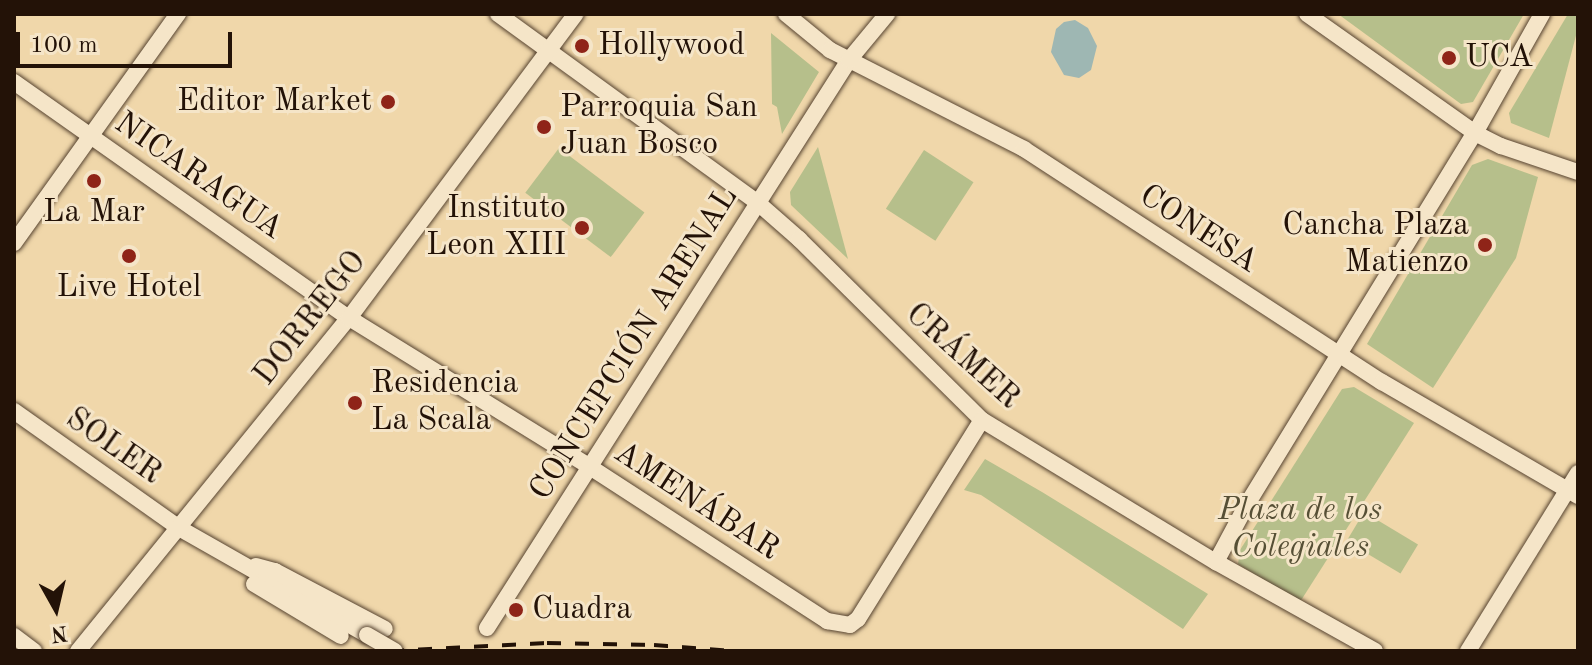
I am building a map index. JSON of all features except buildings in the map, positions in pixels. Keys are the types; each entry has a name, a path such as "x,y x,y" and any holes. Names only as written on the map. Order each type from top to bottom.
{"street":[{"path":"14,243 178,14"},
{"name":"CRÁMER","path":"498,14 758,203 799,239 982,420 1216,562 1375,651"},
{"name":"DORREGO","path":"78,651 349,318 576,14"},
{"name":"CONESA","path":"786,14 830,50 1024,149 1340,356 1572,494"},
{"name":"CONCEPCIÓN ARENAL","path":"487,628 849,60 887,14"},
{"path":"1307,14 1475,133 1501,146 1578,172"},
{"path":"1216,562 1246,506 1475,133 1542,14"},
{"name":"NICARAGUA","path":"14,82 349,318"},
{"name":"AMENÁBAR","path":"349,318 590,467 827,621 850,625 864,610 982,420"},
{"name":"SOLER","path":"14,411 179,528 231,559"},
{"path":"1468,651 1572,494 1578,473"},
{"path":"231,559 275,571 353,616 385,629"},
{"path":"231,559 395,651"},
{"path":"231,559 252,583 341,636"},
{"path":"14,636 34,651"}],"green space":[{"name":"UCA","path":"1338,14 1524,14 1473,102 1461,104"},
{"path":"1568,14 1578,14 1578,28 1549,138 1511,123 1509,113"},
{"path":"771,33 819,72 782,134 777,107 772,104"},
{"path":"818,147 848,259 791,205 790,192"},
{"path":"559,148 644,212 611,257 525,193"},
{"path":"924,150 973,182 935,241 886,209"},
{"path":"1488,159 1538,177 1516,258 1433,388 1367,344 1472,165"},
{"name":"Plaza de los Colegiales","path":"1354,387 1414,423 1300,602 1238,564 1240,550 1342,389"},
{"path":"985,459 1208,594 1183,629 981,495 964,490"},
{"path":"1364,512 1418,544 1400,574 1346,541"}],"water":[{"path":"1075,20 1088,28 1097,46 1091,70 1079,78 1064,75 1051,52 1056,29 1064,22"}],"railway":[{"path":"390,651 547,643 654,645 733,651"}],"place":[{"name":"Hollywood","path":"582,46"},
{"name":"UCA","path":"1449,58"},
{"name":"Editor Market","path":"388,102"},
{"name":"Parroquia San Juan Bosco","path":"544,127"},
{"name":"La Mar","path":"94,181"},
{"name":"Instituto Leon XIII","path":"582,228"},
{"name":"Cancha Plaza Matienzo","path":"1485,245"},
{"name":"Live Hotel","path":"129,256"},
{"name":"Residencia La Scala","path":"355,403"},
{"name":"Cuadra","path":"516,610"}]}
